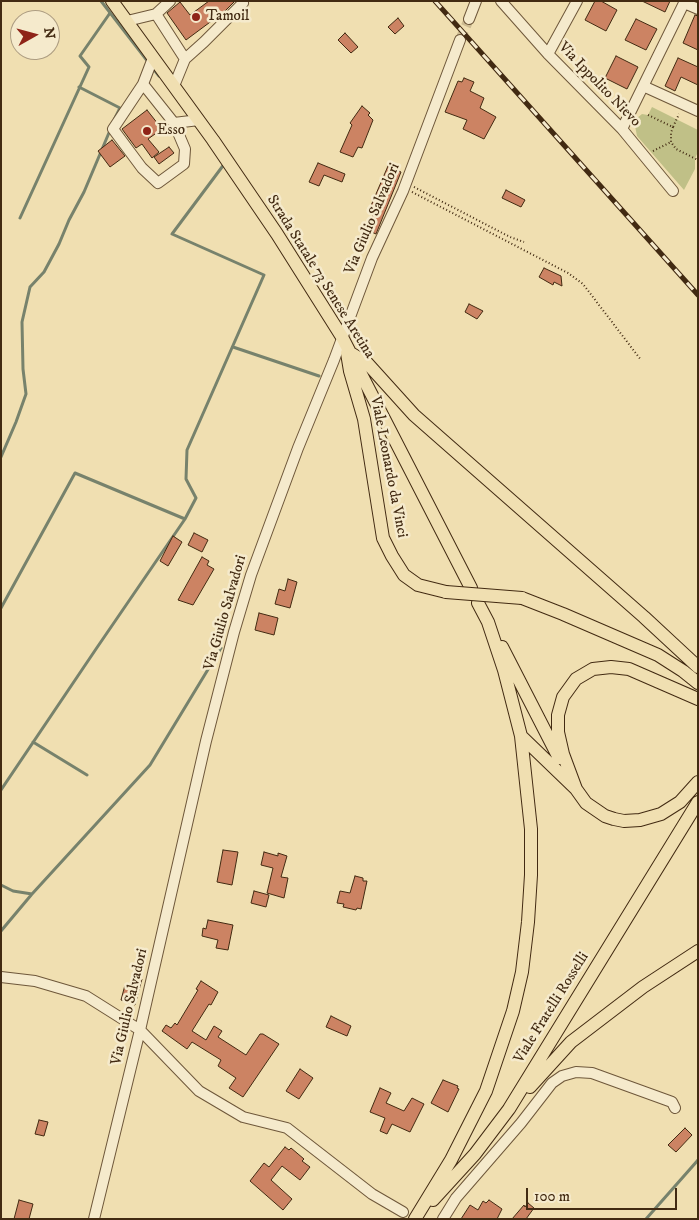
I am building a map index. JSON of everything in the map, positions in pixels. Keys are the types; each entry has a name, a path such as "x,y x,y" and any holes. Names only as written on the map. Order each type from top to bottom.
{"main road":[{"name":"Strada Statale 73 Senese Aretina","path":"112,1 199,120 277,234 346,344 471,588"},
{"name":"Viale Leonardo da Vinci","path":"346,344 350,371 364,419 383,538 404,575 418,585 446,592 522,598 658,655 698,683"},
{"name":"Viale Leonardo da Vinci","path":"346,344 367,363 414,415 644,617 698,667"},
{"path":"478,603 512,664 545,732 576,789"},
{"path":"416,1219 451,1160 486,1091 513,1011 522,972 528,922 531,838 528,790 512,698 488,622"},
{"path":"576,789 563,754 558,732 558,715 563,696 576,678 593,669 611,667 629,669 698,699"},
{"path":"520,736 531,730 545,732"},
{"path":"520,736 576,789 586,802 605,816 614,819 632,821 652,818 671,809 698,782"},
{"name":"Viale Fratelli Rosselli","path":"416,1219 475,1154 509,1109 698,802"},
{"path":"509,1109 571,1042 643,987 698,951"}],"street":[{"path":"127,22 156,14 170,1"},
{"path":"174,86 185,59 243,3 242,1"},
{"path":"469,19 476,1"},
{"name":"Via Ippolito Nievo","path":"501,1 548,54 622,129 672,191"},
{"path":"548,54 577,1"},
{"path":"622,129 685,2 698,9"},
{"path":"156,14 185,59"},
{"name":"Via Giulio Salvadori","path":"94,1219 140,1030 206,741 251,575 298,448 334,360 346,344 351,316 372,258 404,185 460,40"},
{"path":"143,84 174,124 185,149 184,164 158,183 142,168 114,129 143,84 153,58"},
{"path":"643,86 698,111"},
{"path":"174,124 199,120"},
{"path":"1,977 35,981 86,996 140,1030 200,1091 243,1117 287,1128 372,1194 404,1212"},
{"path":"443,1219 456,1198 521,1123 552,1083 562,1076 576,1072 592,1073 672,1102 674,1108"}],"path":[{"path":"684,105 671,133 672,142 676,149 698,160"},
{"path":"648,115 673,127"},
{"path":"644,155 672,142"},
{"path":"404,185 524,242"},
{"path":"404,185 568,273 583,284 641,360"}],"green space":[{"path":"652,107 698,130 698,152 695,158 695,169 684,190 637,136 635,126 637,118 642,114 648,115"}],"building":[{"path":"209,1 235,1 225,11 186,40 167,13 180,2 190,15"},
{"path":"595,1 601,1 617,10 606,31 585,20"},
{"path":"642,1 670,1 665,12"},
{"path":"695,15 698,16 698,50 683,43"},
{"path":"398,18 404,26 395,34 388,27"},
{"path":"636,19 657,29 646,50 625,40"},
{"path":"345,33 358,47 351,53 338,40"},
{"path":"616,56 638,67 627,89 605,78"},
{"path":"678,58 698,67 698,85 681,77 675,91 665,86"},
{"path":"464,78 474,82 470,91 484,98 480,108 496,117 484,139 463,129 467,120 445,112 458,81 462,82"},
{"path":"362,106 370,113 368,115 373,120 362,148 358,147 353,157 340,152 352,125 350,123"},
{"path":"147,110 162,129 148,139 159,152 152,158 142,144 136,148 122,129"},
{"path":"112,140 125,156 110,167 98,151"},
{"path":"169,147 174,153 159,164 154,157"},
{"path":"318,163 345,174 342,182 324,175 319,186 309,182"},
{"path":"388,166 401,172 376,234 367,230 375,210 370,208"},
{"path":"506,190 525,200 521,207 502,198"},
{"path":"544,268 561,276 562,286 554,282 553,285 539,277"},
{"path":"469,304 483,311 477,319 465,312"},
{"path":"194,533 208,540 202,552 188,545"},
{"path":"173,536 182,542 168,566 160,561"},
{"path":"202,557 209,561 207,565 214,569 193,605 178,600"},
{"path":"288,579 297,582 290,608 275,604 279,589 285,591"},
{"path":"259,613 278,618 274,635 255,630"},
{"path":"223,850 238,852 232,885 217,882"},
{"path":"264,852 278,856 278,853 287,856 281,877 288,878 284,898 267,893 273,868 261,865"},
{"path":"355,876 363,878 363,881 367,881 361,909 357,908 356,910 343,907 344,904 337,903 340,891 350,893"},
{"path":"254,891 269,895 266,907 251,903"},
{"path":"208,920 233,925 228,950 216,948 218,940 202,936 203,928 206,929"},
{"path":"133,976 142,979 135,1005 121,1000 125,985 130,986"},
{"path":"201,981 218,992 192,1031 206,1040 214,1026 222,1031 218,1037 246,1055 260,1034 279,1044 243,1097 229,1088 236,1078 218,1066 221,1060 192,1042 187,1049 162,1031 166,1025 171,1028 175,1023 177,1025 198,990 196,989"},
{"path":"331,1016 351,1026 347,1036 326,1027"},
{"path":"300,1069 313,1078 299,1099 286,1091"},
{"path":"443,1080 458,1086 457,1088 459,1089 448,1112 431,1103"},
{"path":"380,1088 391,1093 386,1103 404,1111 412,1098 424,1104 410,1132 392,1124 387,1134 380,1131 385,1118 370,1112"},
{"path":"39,1120 48,1122 44,1136 35,1134"},
{"path":"685,1128 692,1135 676,1152 668,1145"},
{"path":"285,1147 289,1150 291,1148 310,1167 300,1180 282,1166 271,1180 292,1199 283,1210 250,1181 264,1163 269,1167"},
{"path":"19,1200 33,1204 29,1219 14,1219"},
{"path":"489,1200 502,1209 497,1219 461,1219 470,1205 478,1210 483,1201 486,1203"},
{"path":"528,1203 534,1208 526,1219 512,1219 524,1205 525,1207"}],"waterway":[{"path":"101,1 159,76"},
{"path":"20,218 89,67 80,56 110,13"},
{"path":"79,87 120,108 115,118"},
{"path":"1,457 26,394 23,369 22,322 30,287 44,272 59,244 84,192 111,128"},
{"path":"1,790 185,519 196,498 186,479 187,450 264,275 172,234 225,163"},
{"path":"233,347 319,376"},
{"path":"1,608 75,473 185,519"},
{"path":"1,931 32,894 150,765 221,648"},
{"path":"33,742 87,775"},
{"path":"1,885 13,891 32,894"},
{"path":"646,1219 698,1160"}],"tunnel":[{"path":"460,40 469,19"}],"railway":[{"path":"435,1 698,295"}],"place":[{"name":"Tamoil","path":"196,17"},
{"name":"Esso","path":"147,131"}]}
